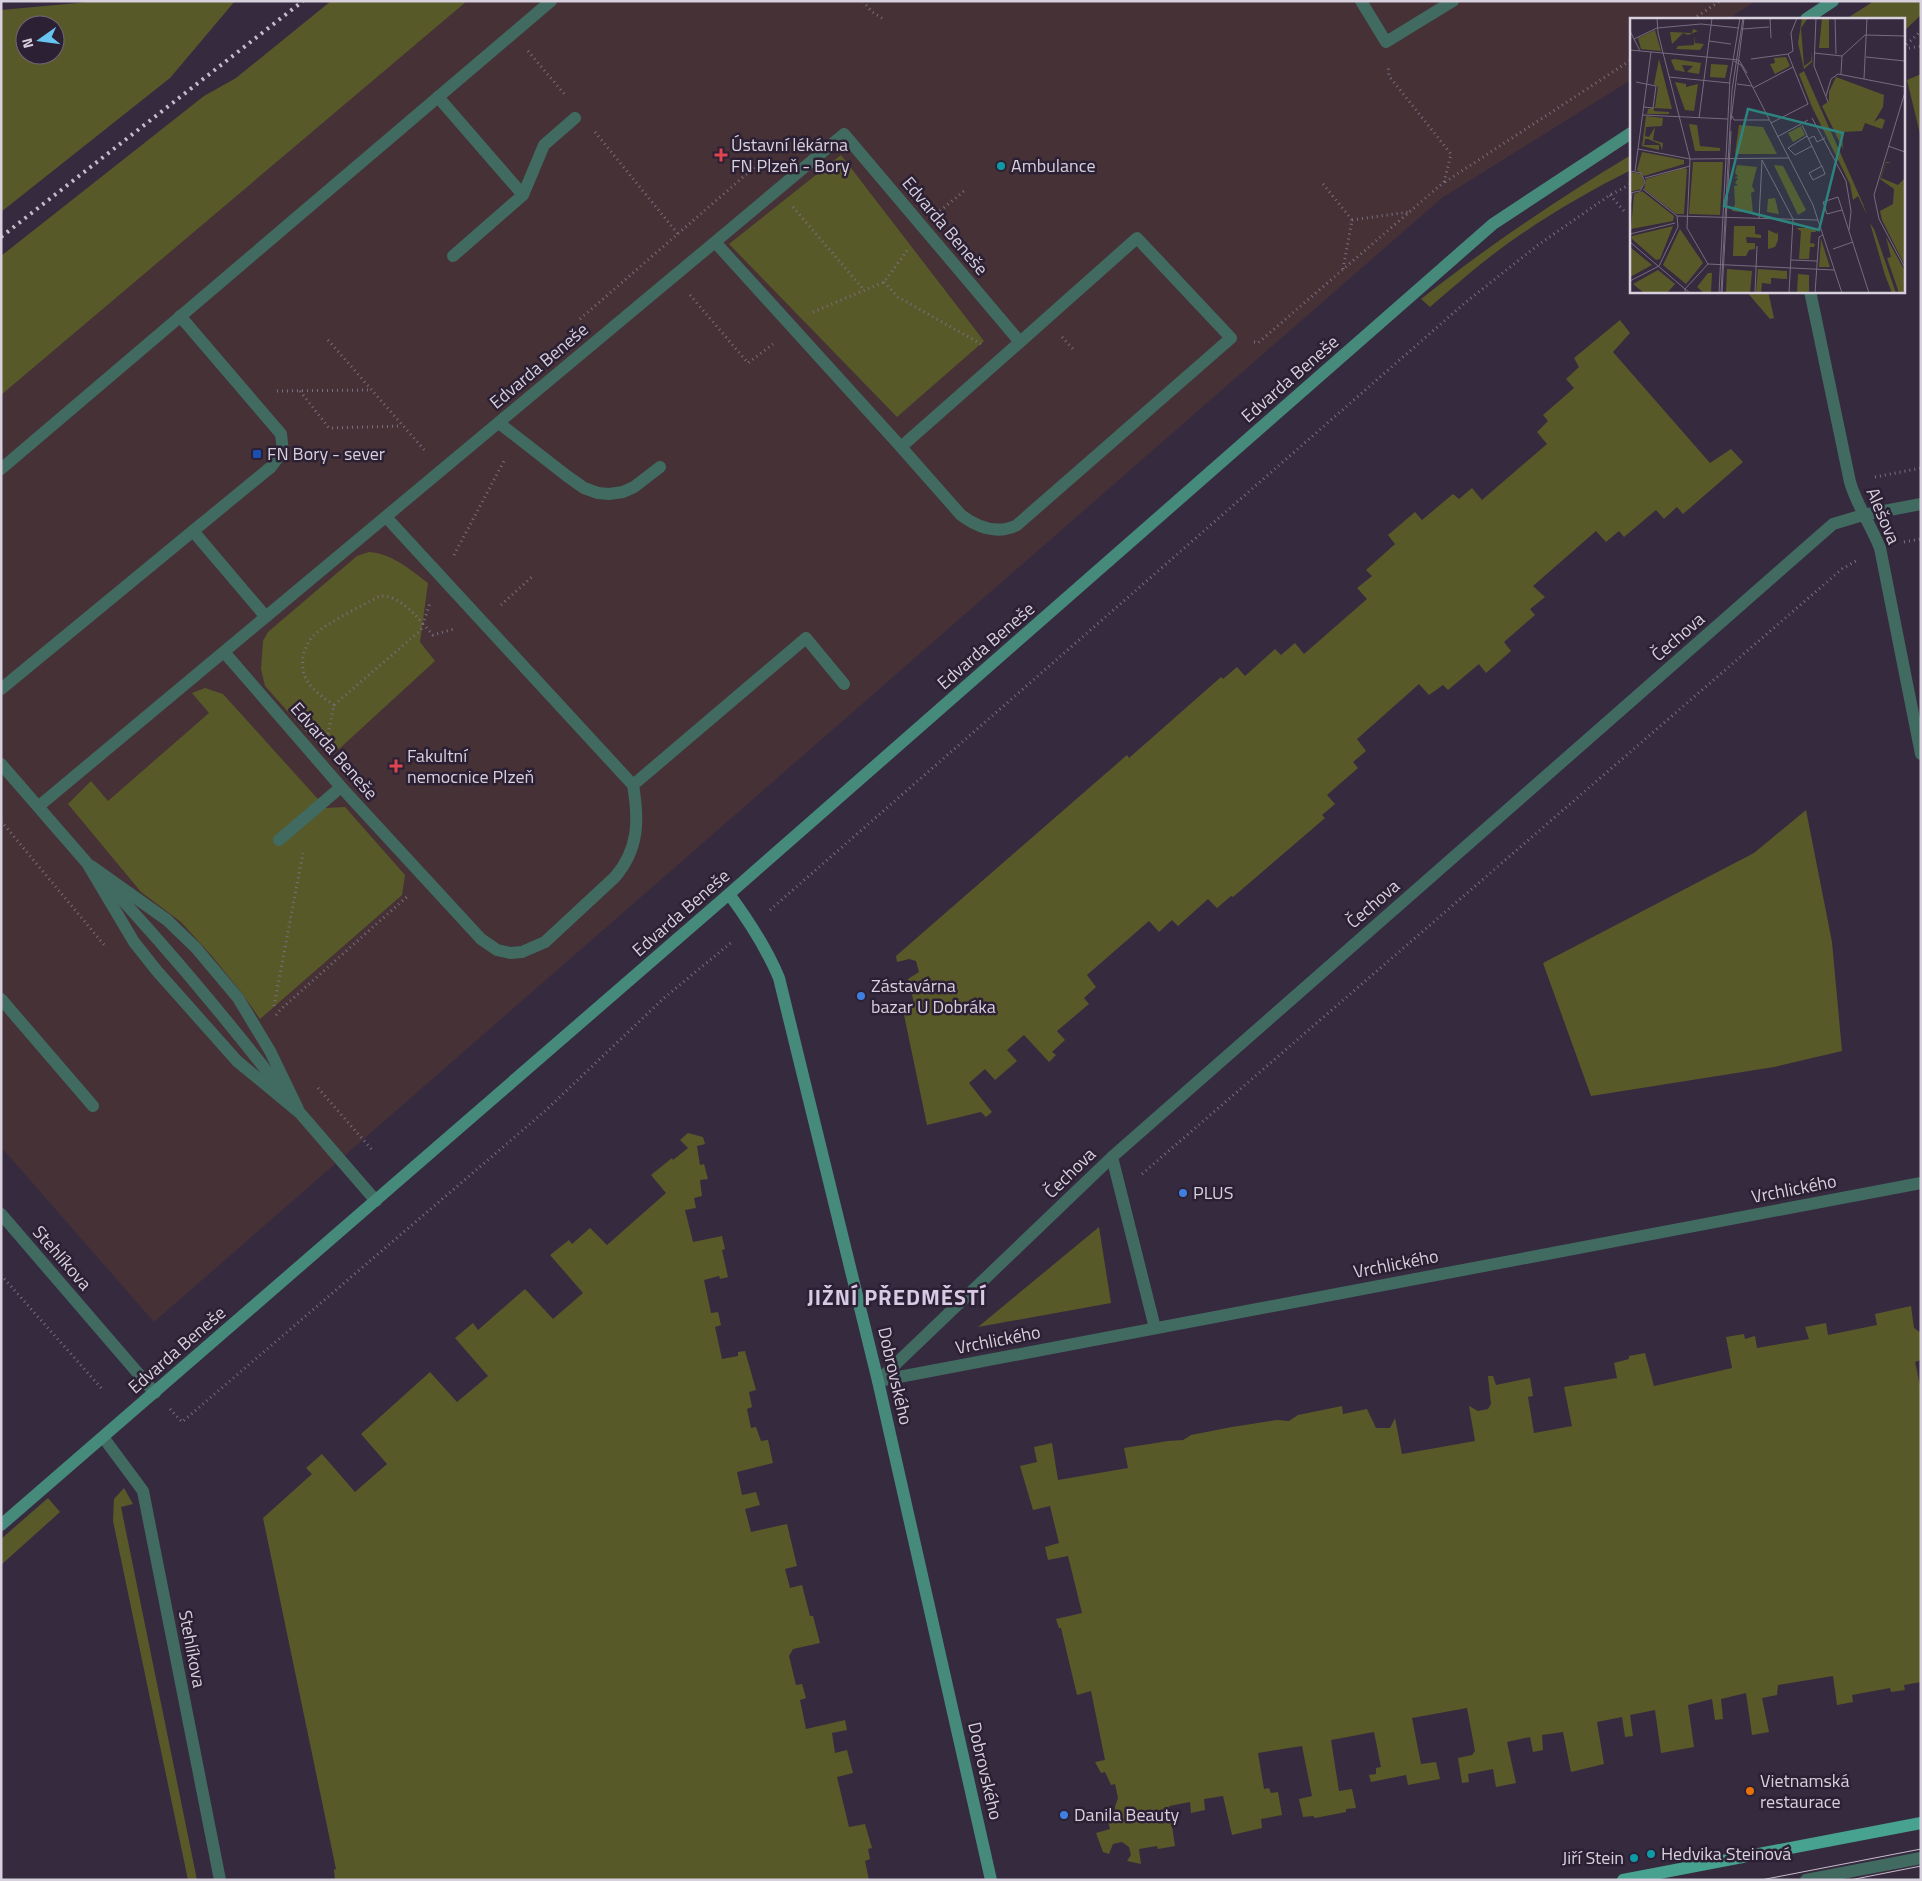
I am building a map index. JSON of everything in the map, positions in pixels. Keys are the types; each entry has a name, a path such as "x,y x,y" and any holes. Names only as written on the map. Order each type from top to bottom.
{"main road":[{"path":"1623,1880 1921,1823"}],"street":[{"path":"1,469 551,1"},
{"path":"1361,1 1386,42 1453,1"},
{"path":"1808,18 1833,1"},
{"path":"438,97 523,195"},
{"path":"453,256 523,195 544,145 575,118"},
{"name":"Edvarda Beneše","path":"39,806 844,134 1020,342"},
{"name":"Edvarda Beneše","path":"1,1525 729,894 1493,224 1630,134"},
{"path":"715,242 901,447 960,515 972,524 983,528 1010,529 1017,525 1231,338 1137,238 901,447"},
{"name":"Alešova","path":"1810,292 1850,482 1855,499 1880,548 1921,754"},
{"path":"1,689 271,467 283,451 281,434 180,316"},
{"path":"499,423 567,476 584,488 598,493 624,492 634,487 660,467"},
{"name":"Čechova","path":"878,1381 1112,1157 1833,524 1863,515 1921,504"},
{"path":"386,517 634,785 806,638 844,684"},
{"path":"193,531 266,617"},
{"name":"Edvarda Beneše","path":"224,652 341,787 426,880 481,939 497,950 522,952 545,942 615,877 625,865 635,840 637,824 634,785"},
{"path":"1,764 87,863 189,975 245,1042 300,1113 376,1201"},
{"path":"279,840 341,787"},
{"path":"87,863 167,920 196,948 238,998 270,1051 300,1113"},
{"path":"87,863 134,942 157,971 237,1061 300,1113"},
{"name":"Dobrovského","path":"729,894 752,925 767,950 779,978 878,1381 991,1880"},
{"path":"1,999 93,1106"},
{"path":"1112,1157 1155,1328"},
{"name":"Vrchlického","path":"878,1381 1921,1182"},
{"name":"Stehlíkova","path":"1,1214 155,1393"},
{"name":"Stehlíkova","path":"103,1437 142,1491 220,1880"},
{"path":"1806,1880 1921,1858"}],"path":[{"path":"863,1 871,11 883,19"},
{"path":"1694,18 1720,1"},
{"path":"1904,48 1921,31"},
{"path":"513,33 569,101"},
{"path":"1386,42 1389,76 1451,154 1444,182"},
{"path":"1904,49 1921,46"},
{"path":"1231,338 1258,343 1444,182 1630,61"},
{"path":"594,130 697,257"},
{"path":"573,325 756,164 864,290"},
{"path":"1323,184 1352,220 1343,269"},
{"path":"155,1393 182,1422 545,1111 664,998 752,925 1466,302 1538,245 1610,195 1630,185"},
{"path":"688,293 748,364 810,314 884,282 931,218 964,191"},
{"path":"1610,195 1625,212"},
{"path":"1352,220 1410,211"},
{"path":"884,282 898,297 1003,357"},
{"path":"1060,334 1073,349"},
{"path":"328,340 426,452 433,447"},
{"path":"246,392 371,390"},
{"path":"300,391 329,428 402,426"},
{"path":"321,764 334,704 421,630 433,594 517,437"},
{"path":"1850,482 1921,468"},
{"path":"1121,1192 1842,569 1880,548 1921,539"},
{"path":"334,704 317,693 307,681 302,669 305,647 312,636 380,596 388,595 404,604 433,635 483,621 533,576"},
{"path":"311,812 274,1002 273,1020 280,1010 426,880"},
{"path":"318,1088 374,1151"},
{"path":"1,1275 102,1390"}],"shaded area":[{"path":"99,1 235,1 170,78 1,212 1,10"},
{"path":"331,1 467,1 1,395 1,256 204,96 236,78"},
{"name":"Fakultní nemocnice Plzeň","path":"464,1 1756,1 1730,18 1630,18 1630,81 1442,198 154,1322 1,1147 1,393"},
{"path":"1874,1 1921,1 1921,15 1904,31 1904,18 1848,18"},
{"path":"1921,74 1921,138 1907,80"},
{"path":"841,155 984,341 897,417 729,244"},
{"path":"1630,156 1630,171 1577,199 1524,232 1483,262 1430,307 1421,299 1472,260"},
{"path":"1747,292 1768,292 1774,318 1770,319"},
{"path":"1620,320 1630,333 1613,352 1710,463 1731,449 1743,462 1683,514 1677,507 1664,519 1656,510 1624,537 1619,531 1606,542 1596,531 1533,586 1545,597 1530,609 1535,615 1504,642 1511,651 1486,673 1479,664 1448,690 1443,685 1429,695 1419,684 1357,739 1366,751 1353,762 1358,768 1327,795 1335,804 1322,815 1325,818 1233,897 1231,896 1217,908 1208,899 1178,926 1172,920 1159,932 1149,921 1087,975 1096,987 1084,998 1089,1004 1057,1031 1065,1040 1052,1052 1056,1055 1049,1062 1024,1035 1007,1050 1017,1061 995,1080 985,1069 969,1083 992,1112 986,1117 981,1112 927,1125 903,1010 915,1007 908,979 919,972 916,961 909,959 897,962 896,956 1127,755 1129,758 1221,677 1223,679 1237,667 1245,676 1275,649 1281,655 1295,643 1304,654 1367,599 1357,588 1372,576 1366,570 1395,544 1388,535 1415,512 1422,520 1453,494 1459,499 1472,488 1482,500 1547,444 1537,432 1548,421 1543,415 1574,388 1566,379 1579,367 1574,358"},
{"path":"369,552 378,553 393,559 428,583 420,642 435,661 339,749 314,741 265,686 261,669 263,641 268,632 357,556"},
{"path":"205,688 223,694 326,808 345,807 405,875 402,895 260,1019 211,955 181,922 141,892 68,804 91,781 108,801 209,713 192,693"},
{"path":"1806,810 1832,942 1842,1051 1774,1067 1591,1096 1543,963 1754,853"},
{"path":"688,1133 703,1137 705,1144 697,1146 700,1165 704,1164 708,1179 700,1180 702,1196 694,1198 696,1208 685,1210 693,1242 722,1236 725,1249 722,1250 728,1277 720,1279 719,1276 704,1280 711,1313 718,1312 721,1325 715,1327 722,1359 738,1356 738,1352 745,1351 756,1390 749,1392 752,1407 747,1409 751,1428 756,1427 761,1441 768,1440 773,1463 737,1472 742,1495 756,1492 760,1505 745,1509 751,1532 787,1524 797,1566 785,1569 790,1588 802,1585 810,1616 813,1616 820,1643 793,1649 789,1656 796,1685 802,1684 806,1698 800,1700 806,1729 845,1720 847,1730 832,1733 835,1753 847,1750 853,1773 837,1777 849,1827 865,1824 872,1848 868,1849 870,1859 865,1861 869,1880 335,1880 334,1870 336,1869 263,1518 312,1474 306,1468 322,1454 355,1492 387,1464 361,1434 430,1372 457,1402 488,1376 455,1338 473,1323 478,1330 525,1289 553,1319 583,1293 550,1255 569,1240 572,1244 590,1228 607,1245 666,1193 651,1175 688,1148 680,1140"},
{"path":"1099,1227 1111,1303 978,1327"},
{"path":"1911,1306 1914,1328 1921,1333 1921,1360 1915,1362 1921,1390 1921,1682 1904,1685 1905,1690 1891,1692 1890,1688 1852,1695 1853,1702 1837,1705 1833,1676 1778,1685 1777,1695 1762,1698 1769,1732 1752,1735 1746,1693 1721,1699 1723,1719 1715,1720 1712,1699 1688,1705 1694,1747 1661,1753 1655,1710 1630,1715 1633,1736 1625,1737 1622,1717 1597,1722 1604,1764 1571,1772 1563,1732 1542,1735 1543,1750 1533,1752 1530,1737 1507,1742 1516,1783 1496,1787 1493,1769 1468,1774 1469,1782 1462,1783 1458,1758 1472,1755 1475,1751 1467,1708 1412,1718 1421,1764 1436,1762 1440,1779 1408,1785 1406,1775 1371,1782 1369,1775 1376,1774 1376,1768 1381,1767 1374,1732 1331,1740 1339,1791 1352,1789 1356,1808 1346,1809 1346,1812 1315,1818 1313,1816 1303,1817 1299,1799 1312,1796 1302,1746 1258,1753 1264,1789 1269,1788 1271,1793 1278,1792 1282,1815 1261,1819 1262,1828 1232,1835 1223,1796 1204,1799 1205,1810 1191,1813 1190,1802 1169,1806 1175,1846 1158,1849 1157,1846 1139,1849 1141,1864 1127,1861 1131,1855 1129,1847 1122,1842 1113,1844 1109,1854 1103,1852 1096,1833 1110,1829 1108,1821 1116,1819 1115,1807 1118,1798 1115,1784 1111,1785 1105,1772 1101,1773 1095,1762 1105,1760 1091,1691 1077,1695 1061,1628 1059,1628 1056,1619 1082,1613 1068,1556 1048,1560 1045,1547 1059,1543 1050,1506 1033,1510 1020,1466 1037,1462 1034,1447 1052,1443 1058,1480 1128,1468 1124,1448 1183,1440 1191,1435 1232,1427 1277,1420 1289,1421 1298,1415 1342,1406 1343,1414 1367,1409 1376,1428 1390,1428 1395,1418 1402,1454 1475,1441 1469,1406 1478,1411 1488,1409 1491,1404 1488,1376 1493,1376 1496,1385 1530,1378 1533,1396 1528,1397 1534,1433 1572,1426 1564,1387 1617,1378 1614,1363 1629,1359 1629,1356 1645,1353 1654,1386 1732,1368 1726,1337 1744,1334 1745,1339 1755,1336 1757,1348 1809,1339 1805,1327 1826,1323 1828,1335 1877,1325 1875,1314"},
{"path":"124,1488 133,1504 121,1507 197,1880 188,1880 113,1521 114,1499"},
{"path":"48,1498 60,1512 1,1565 1,1539"}],"tram line":[{"path":"1761,1880 1921,1849"},
{"path":"1850,1880 1921,1866"}],"railway":[{"path":"1,237 303,1"}],"place":[{"name":"Ústavní lékárna FN Plzeň - Bory","path":"721,155"},
{"name":"Ambulance","path":"1001,166"},
{"name":"FN Bory - sever","path":"257,454"},
{"name":"Fakultní nemocnice Plzeň","path":"396,766"},
{"name":"Zástavárna bazar U Dobráka","path":"861,996"},
{"name":"PLUS","path":"1183,1193"},
{"name":"Vietnamská restaurace","path":"1750,1791"},
{"name":"Danila Beauty","path":"1064,1815"},
{"name":"Hedvika Steinová","path":"1651,1854"},
{"name":"Jiří Stein","path":"1634,1858"}],"district":[{"name":"JIŽNÍ PŘEDMĚSTÍ","path":"897,1297"}]}
